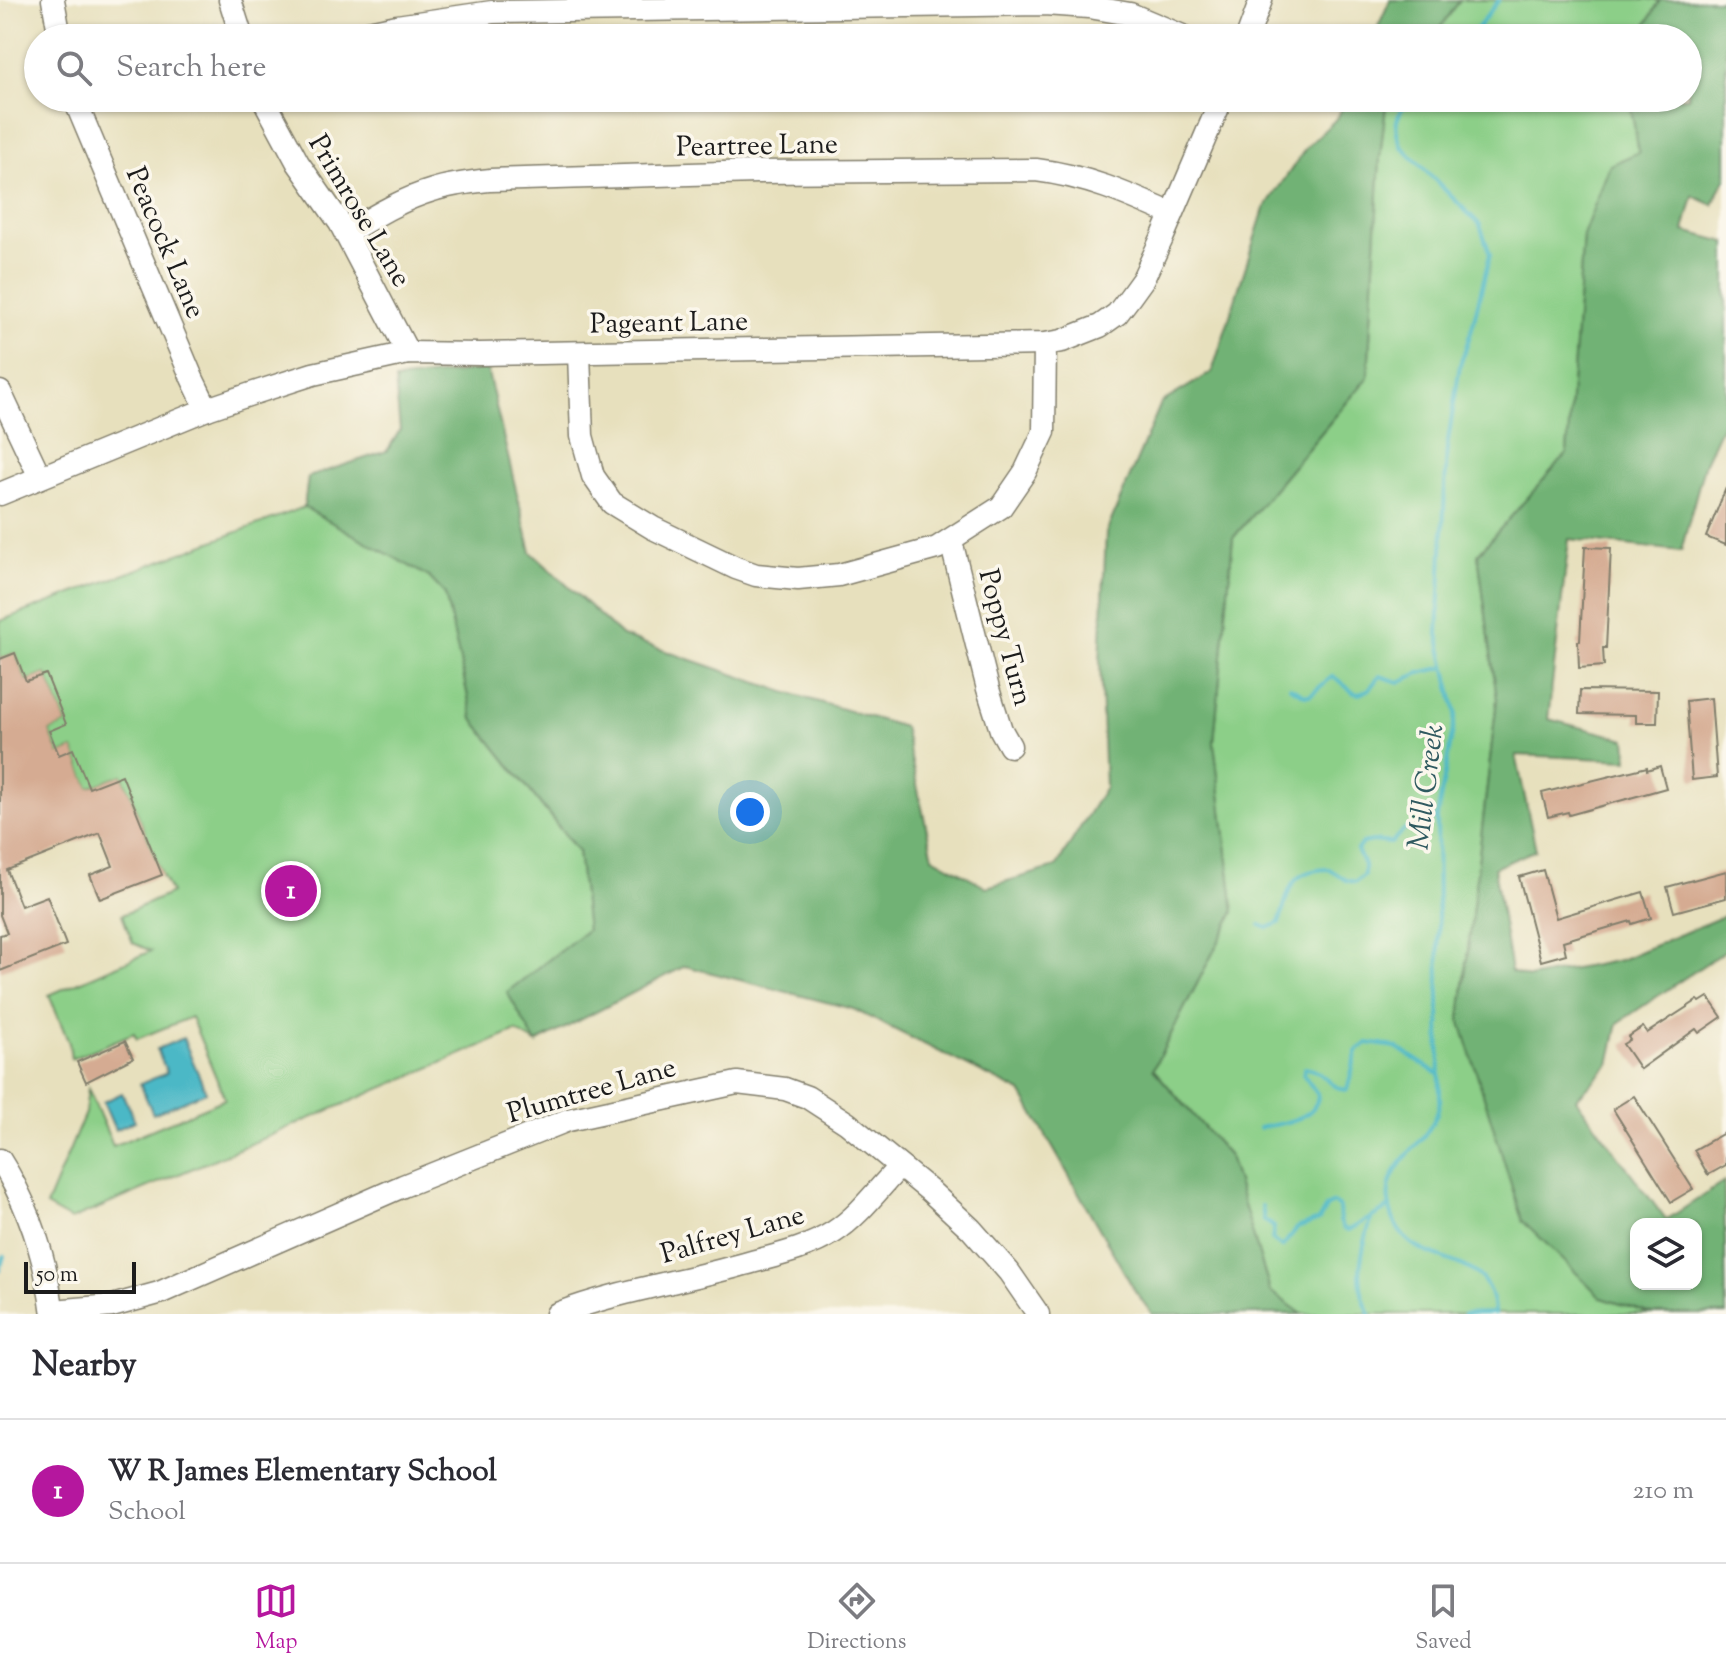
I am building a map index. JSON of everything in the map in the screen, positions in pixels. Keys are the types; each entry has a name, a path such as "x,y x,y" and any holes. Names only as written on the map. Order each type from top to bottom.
{"street":[{"path":"53,0 57,24"},
{"path":"230,0 238,24"},
{"path":"1252,24 1261,0"},
{"path":"408,24 492,12 1044,4 1130,14 1154,24"},
{"name":"Peacock Lane","path":"80,112 207,409"},
{"name":"Primrose Lane","path":"271,112 298,163 346,233 408,353"},
{"name":"Pageant Lane","path":"0,494 207,409 313,374 408,353 579,353 1045,344 1081,335 1117,314 1143,279 1216,112"},
{"name":"Peartree Lane","path":"346,233 414,197 459,184 490,180 756,172 1036,170 1081,177 1172,214"},
{"path":"579,353 582,436 593,476 612,503 653,528 746,571 798,579 839,575 937,548 1001,507 1025,472 1044,432 1045,344"},
{"path":"0,392 40,477"},
{"name":"Poppy Turn","path":"951,541 988,689 1001,730 1010,746"},
{"name":"Plumtree Lane","path":"53,1312 112,1306 159,1293 403,1186 568,1120 737,1083 762,1084 807,1097 847,1123 930,1191 990,1248 1038,1314"},
{"name":"Palfrey Lane","path":"557,1314 643,1288 717,1273 820,1240 850,1220 899,1167"},
{"path":"4,1174 30,1220 53,1312"}],"green space":[{"path":"1390,0 1460,0 1443,24 1379,24"},
{"path":"1460,0 1660,0 1647,24 1443,24"},
{"path":"1660,0 1726,0 1726,177 1713,205 1693,196 1684,231 1726,242 1726,417 1705,462 1681,551 1569,539 1548,719 1626,739 1628,760 1516,755 1536,850 1494,868 1511,972 1529,978 1620,960 1726,915 1726,950 1618,1023 1609,1065 1576,1099 1665,1218 1630,1218 1630,1290 1702,1290 1702,1218 1669,1218 1724,1182 1726,1314 1652,1314 1602,1298 1522,1220 1460,1019 1497,699 1478,554 1567,453 1583,235 1610,165 1639,152 1632,112 1702,112 1702,24 1647,24"},
{"path":"1340,112 1385,112 1368,377 1233,538 1214,742 1234,912 1153,1069 1229,1156 1270,1291 1302,1314 1152,1314 1135,1291 1021,1092 853,1009 685,966 536,1043 507,992 587,930 578,851 473,719 445,594 429,577 304,507 308,477 387,451 400,430 395,380 487,369 531,552 622,636 785,692 904,727 933,857 987,887 1056,867 1105,787 1100,662 1106,533 1161,403 1212,372 1264,209 1306,148"},
{"path":"1385,112 1632,112 1639,152 1583,235 1567,454 1478,554 1497,699 1460,1019 1602,1298 1652,1314 1302,1314 1270,1291 1229,1156 1153,1069 1234,912 1214,742 1233,538 1368,377"},
{"path":"304,507 429,577 445,594 473,719 578,852 587,930 508,992 536,1043 516,1031 71,1220 46,1206 85,1113 88,1088 113,1146 225,1099 191,1017 137,1039 134,1033 71,1059 69,1043 49,995 151,951 133,943 122,915 171,893 122,775 89,788 73,749 59,755 49,731 66,724 46,674 26,681 15,653 0,659 0,621"}],"water":[{"path":"183,1038 206,1092 153,1114 140,1084 167,1073 157,1049"},
{"path":"122,1093 135,1121 115,1130 103,1102"}],"building":[{"path":"1726,488 1726,545 1706,537"},
{"path":"1585,547 1611,548 1604,666 1579,668 1578,641"},
{"path":"15,653 26,681 46,674 66,724 49,731 59,755 73,749 89,788 122,775 162,875 100,899 90,875 113,866 100,833 7,870 21,906 47,896 66,945 0,971 0,935 7,933 0,915 0,659"},
{"path":"1580,690 1658,691 1657,723 1636,723 1636,715 1579,714"},
{"path":"1711,698 1717,777 1692,780 1686,701"},
{"path":"1660,766 1666,788 1569,815 1568,812 1548,817 1542,793"},
{"path":"1543,870 1556,918 1643,892 1651,918 1563,941 1566,954 1541,961 1519,877"},
{"path":"1726,871 1726,898 1674,912 1667,887"},
{"path":"1708,997 1722,1017 1699,1033 1696,1029 1640,1069 1623,1044 1630,1040 1628,1037 1643,1027 1647,1033 1698,1000 1700,1002"},
{"path":"125,1041 133,1058 86,1082 77,1062"},
{"path":"1634,1096 1693,1189 1671,1202 1613,1109"},
{"path":"1726,1132 1726,1165 1708,1175 1694,1150"}],"waterway":[{"name":"Mill Creek","path":"1481,24 1499,0"},
{"name":"Mill Creek","path":"1400,112 1397,133 1402,147 1480,225 1490,254 1460,365 1447,447 1438,634 1456,713 1437,817 1440,1100 1435,1118 1426,1133 1395,1171 1389,1186 1389,1204 1396,1225 1407,1240 1468,1268 1481,1278 1490,1293 1494,1314"},
{"path":"1290,687 1310,695 1333,676 1354,693 1360,694 1380,676 1399,682 1445,667"},
{"path":"1260,925 1268,928 1279,923 1292,885 1298,878 1315,870 1329,869 1355,882 1364,875 1364,865 1357,850 1362,843 1391,843 1402,831 1437,817"},
{"path":"1259,1128 1295,1119 1311,1110 1318,1095 1303,1074 1305,1068 1316,1071 1347,1090 1357,1051 1367,1043 1396,1047 1440,1075"},
{"path":"1262,1206 1264,1220 1274,1227 1272,1240 1282,1247 1297,1228 1319,1220 1326,1207 1333,1203 1339,1207 1344,1229 1349,1230 1390,1207"},
{"path":"1370,1314 1362,1291 1360,1268 1371,1220"},
{"path":"0,1270 4,1256"},
{"path":"1464,1314 1495,1313"}],"place":[{"name":"W R James Elementary School","path":"291,891"}]}
